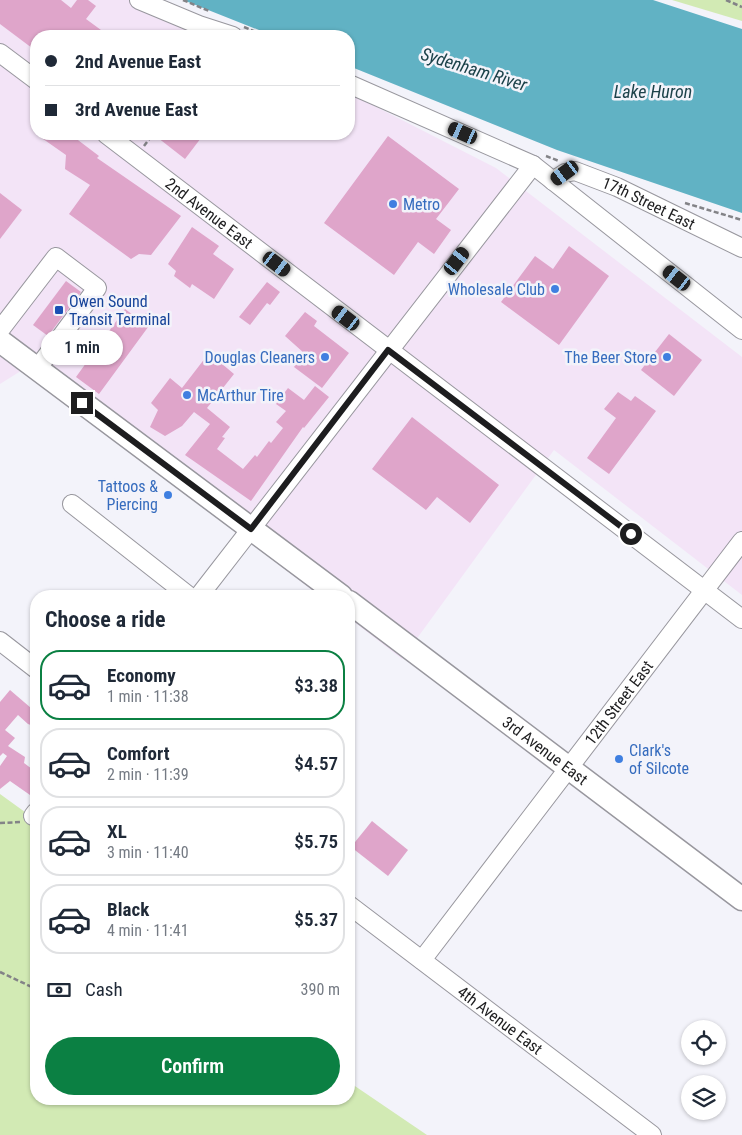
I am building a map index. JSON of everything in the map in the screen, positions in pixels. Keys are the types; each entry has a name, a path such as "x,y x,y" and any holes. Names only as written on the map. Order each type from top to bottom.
{"main road":[{"path":"0,341 333,590"},
{"name":"3rd Avenue East","path":"355,607 742,899"}],"street":[{"path":"139,0 214,30"},
{"path":"0,53 30,76"},
{"path":"355,87 533,165 742,330"},
{"name":"2nd Avenue East","path":"114,140 742,619"},
{"path":"205,590 388,350 533,165"},
{"name":"17th Street East","path":"553,181 565,173 575,171 617,187 742,248"},
{"path":"0,330 56,256 96,288 36,369"},
{"path":"72,504 181,590"},
{"name":"12th Street East","path":"422,960 742,541"},
{"path":"0,641 30,664"},
{"name":"4th Avenue East","path":"355,910 652,1135"}],"path":[{"path":"726,0 742,7"},
{"path":"0,823 26,822 30,818"},
{"path":"0,972 30,986"}],"shaded area":[{"path":"0,0 150,0 217,30 30,30 30,140 355,140 355,96 496,168 742,357 742,595 554,450 402,659 355,623 355,590 312,590 24,369 0,384"}],"green space":[{"path":"672,0 742,0 742,21"},
{"path":"0,794 30,816 30,1105 355,1105 355,1086 427,1135 0,1135"}],"water":[{"name":"Lake Huron","path":"183,0 653,0 742,29 742,213 557,150 355,68 355,30 259,30"}],"building":[{"path":"0,0 61,0 71,8 77,0 88,0 96,6 86,19 101,30 30,30 30,46 0,24"},
{"name":"Metro","path":"388,136 459,189 436,219 451,230 434,254 418,242 394,275 324,223"},
{"path":"45,140 78,140 99,156 97,158 181,216 151,255 139,254 131,259 69,214 90,185 65,169 66,155"},
{"path":"161,140 199,140 185,159"},
{"path":"0,193 22,210 0,239"},
{"path":"192,227 219,246 213,254 234,269 214,299 192,284 190,288 174,276 176,271 168,264"},
{"name":"Wholesale Club","path":"569,246 609,276 559,345 501,302 535,256 553,269"},
{"name":"Owen Sound Transit Terminal","path":"66,281 81,292 48,336 33,325"},
{"path":"267,282 280,292 270,305 267,303 250,325 239,317"},
{"path":"125,309 141,321 146,313 154,319 99,394 76,377"},
{"path":"305,312 317,321 314,326 349,353 322,388 294,367 304,353 285,336"},
{"path":"669,334 702,360 674,396 641,370"},
{"path":"209,353 234,374 207,408 230,427 222,437 225,438 217,449 243,469 255,455 257,457 269,441 271,443 283,428 276,422 286,411 276,404 288,388 304,400 315,386 329,397 303,427 251,501 185,455 210,424 194,412 182,426 165,436 150,427 158,410 151,403 170,378 182,388"},
{"path":"618,392 631,401 635,396 656,411 609,474 587,458 616,418 604,409"},
{"path":"412,417 499,485 470,523 437,497 426,510 372,469"},
{"path":"10,690 30,707 30,725 18,715 5,730 15,738 8,746 25,757 24,763 30,768 30,795 10,781 0,789 0,766 7,756 3,753 0,756 0,702"},
{"path":"372,821 408,850 388,876 355,850 355,842"}],"place":[{"name":"Metro","path":"393,204"},
{"name":"Wholesale Club","path":"555,289"},
{"name":"Owen Sound Transit Terminal","path":"59,310"},
{"name":"Douglas Cleaners","path":"325,357"},
{"name":"The Beer Store","path":"667,357"},
{"name":"McArthur Tire","path":"187,395"},
{"name":"Tattoos & Piercing","path":"168,495"},
{"name":"Clark's of Silcote","path":"619,759"}],"route":[{"path":"82,403 251,529 388,350 631,534"}],"water label":[{"name":"Sydenham River","path":"474,69"}]}
